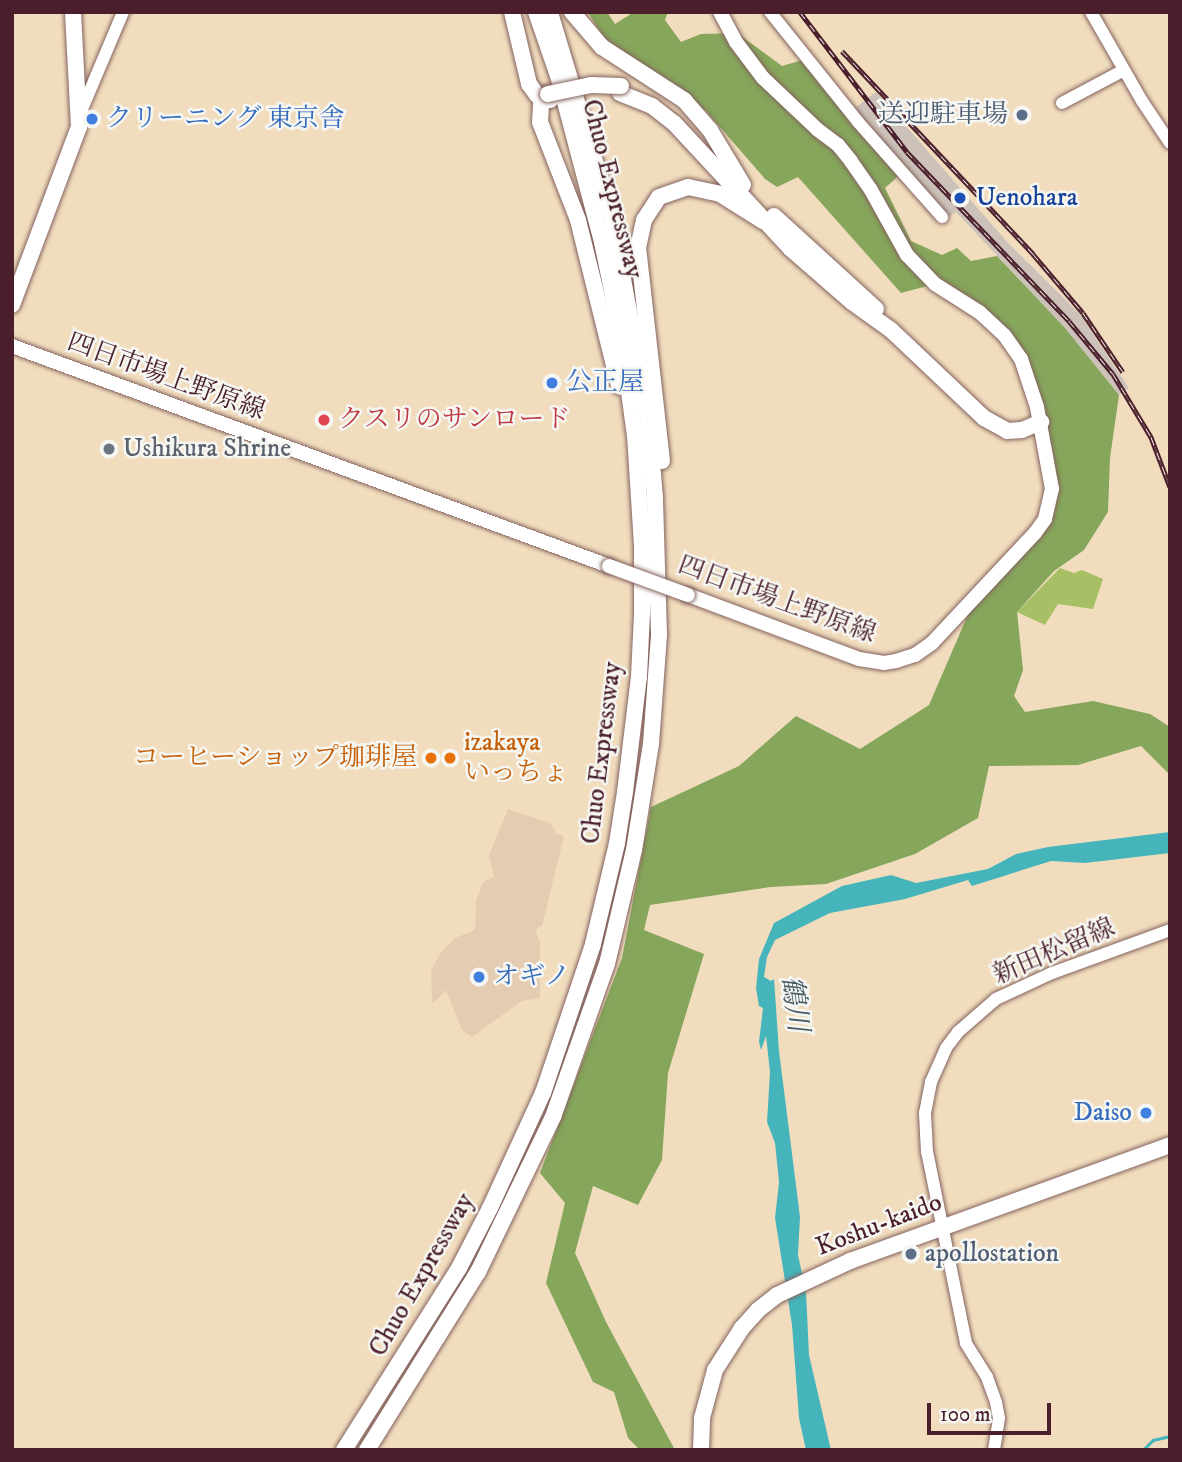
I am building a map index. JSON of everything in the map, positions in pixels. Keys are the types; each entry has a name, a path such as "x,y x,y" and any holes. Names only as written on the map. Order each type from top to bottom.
{"highway":[{"path":"12,305 76,138 80,114 73,12"},
{"path":"512,12 526,75 533,90 547,97 591,85 650,96 674,113 743,185 989,415 1006,424 1041,422"},
{"name":"Chuo Expressway","path":"344,1450 420,1332 490,1208 543,1093 578,995 617,844 633,737 642,614 639,491 628,380 612,288 588,187 536,12"},
{"name":"Chuo Expressway","path":"367,1450 478,1272 553,1117 607,964 635,850 651,744 659,635 655,498 641,364 612,218 550,12"},
{"path":"572,12 602,47 689,105 718,142 743,185"},
{"path":"620,90 652,106 674,123 763,221 852,302 891,330 991,424 1007,430 1022,430 1041,422"},
{"path":"547,97 540,122 567,190 586,249 612,353 639,491"},
{"path":"659,635 664,499 662,439 642,288 640,233 649,211 659,197 688,187 720,194 763,221"},
{"name":"Koshu-kaido","path":"701,1450 702,1418 715,1370 758,1310 777,1295 850,1261 1170,1144"}],"main road":[{"path":"80,114 123,12"},
{"name":"四日市場上野原線","path":"12,346 859,659 884,663 915,655 932,643 1045,519 1052,489 1041,422 1029,375 1004,335 979,312 934,284 907,255 871,190 851,161 838,145 762,78 736,43 720,12"},
{"path":"770,12 858,122 942,217"},
{"path":"1091,12 1170,143"},
{"path":"1062,103 1124,70"},
{"name":"新田松留線","path":"994,1450 999,1418 996,1402 987,1377 966,1343 927,1152 925,1112 937,1066 958,1032 976,1014 1015,989 1170,930"}],"shaded area":[{"path":"876,92 1009,244 1079,313 1129,388 1119,395 1065,328 956,212 948,217 937,206 855,108"},
{"path":"508,809 550,823 557,834 564,836 542,926 537,928 536,933 540,941 540,998 522,1001 472,1037 462,1030 446,990 432,1004 431,970 440,954 455,938 475,930 476,901 483,882 494,877 489,855"}],"green space":[{"path":"588,12 607,12 615,24 634,12 668,12 665,20 681,42 701,34 737,33 782,66 806,59 903,172 885,188 911,241 942,255 957,248 971,261 997,256 1065,328 1119,395 1110,458 1108,512 1084,550 1054,571 1017,612 1023,670 1014,696 1025,712 1093,701 1150,714 1170,727 1170,775 1141,746 1078,765 989,766 978,818 915,854 826,884 770,887 650,905 644,930 704,954 668,1073 662,1160 638,1205 593,1186 575,1253 606,1322 675,1450 640,1450 628,1438 614,1392 593,1382 546,1283 565,1203 540,1173 622,958 651,807 739,766 796,716 860,749 929,705 976,596 1048,509 1041,422 1004,335 935,284 901,293 798,177 777,187 765,179 706,111 605,40"},
{"path":"1060,568 1074,573 1082,570 1103,579 1093,609 1058,604 1045,625 1017,612"}],"water":[{"path":"1170,832 1170,853 1085,863 1051,861 972,886 968,880 905,899 830,913 775,940 767,957 764,977 771,981 774,979 779,1051 800,1217 798,1255 806,1292 809,1355 831,1450 806,1450 799,1418 792,1325 775,1218 779,1182 775,1143 767,1122 770,1072 766,1036 761,1050 759,1042 763,1008 759,1006 756,988 759,959 774,923 842,886 891,875 916,883 988,869 1016,854 1048,847"}],"waterway":[{"path":"1143,1450 1153,1440 1170,1436"}],"railway":[{"path":"800,12 907,152 1069,321 1113,374 1151,437 1170,487"},
{"path":"842,51 1033,254 1083,313 1123,372"}],"place":[{"name":"送迎駐車場","path":"1022,115"},
{"name":"クリーニング 東京舎","path":"92,119"},
{"name":"Uenohara","path":"960,198"},
{"name":"公正屋","path":"552,383"},
{"name":"クスリのサンロード","path":"324,420"},
{"name":"Ushikura Shrine","path":"109,449"},
{"name":"コーヒーショップ珈琲屋","path":"431,758"},
{"name":"izakaya いっちょ","path":"450,758"},
{"name":"オギノ","path":"479,977"},
{"name":"Daiso","path":"1146,1113"},
{"name":"apollostation","path":"911,1254"}],"water label":[{"name":"鶴川","path":"794,1004"}]}
